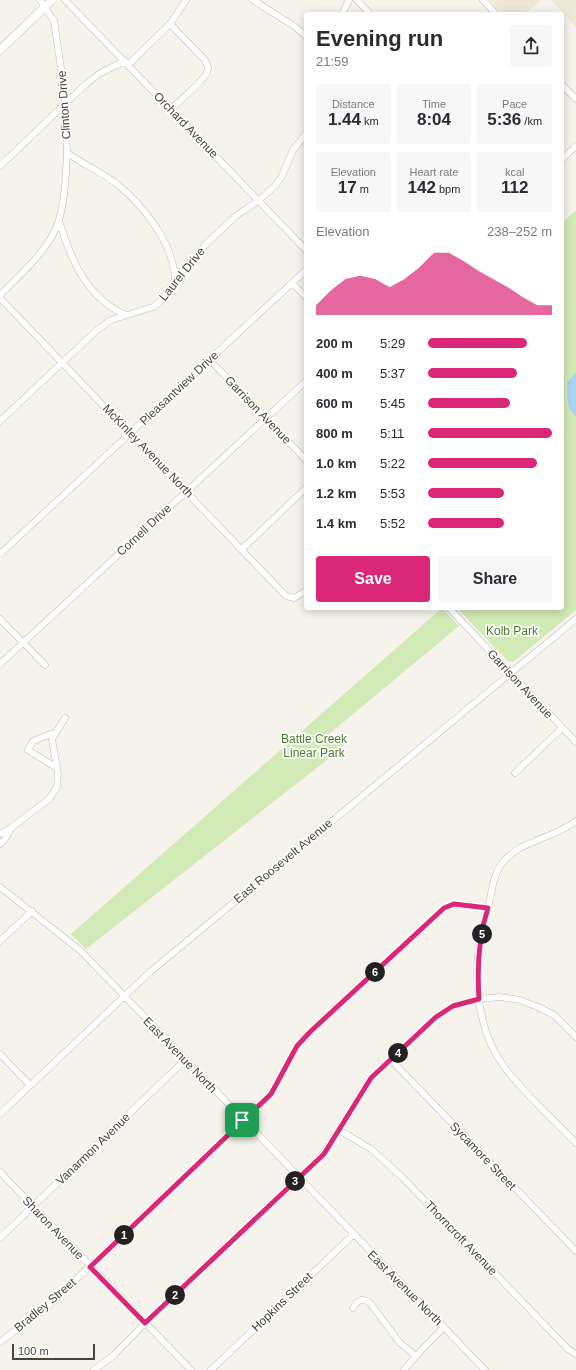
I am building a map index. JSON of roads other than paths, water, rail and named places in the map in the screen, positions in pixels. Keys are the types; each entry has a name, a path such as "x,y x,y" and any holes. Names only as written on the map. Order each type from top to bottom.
{"street":[{"path":"0,50 43,3 52,0"},
{"name":"Orchard Avenue","path":"64,0 304,248"},
{"path":"0,166 66,105 92,78 126,63 170,24 186,0"},
{"path":"253,0 294,26 304,34"},
{"path":"343,12 349,0"},
{"path":"357,0 368,12"},
{"path":"483,0 494,12"},
{"name":"Clinton Drive","path":"43,3 54,21 66,105 67,153 116,184 137,204 157,230 171,259 175,280"},
{"path":"170,24 205,60 208,68 208,71 202,79 170,109"},
{"path":"564,87 576,99"},
{"name":"Laurel Drive","path":"0,421 97,330 111,320 153,307 161,301 175,280 208,242 237,215 258,201 275,186 282,176 293,150 304,136"},
{"path":"564,157 576,146"},
{"path":"0,295 39,254 59,221 67,153"},
{"path":"59,221 72,259 80,274 102,300 115,310 126,315"},
{"name":"Pleasantview Drive","path":"0,554 304,272"},
{"path":"292,283 304,295"},
{"name":"McKinley Avenue North","path":"0,298 286,596 290,598 297,597 304,592"},
{"name":"Garrison Avenue","path":"210,360 304,458"},
{"name":"Cornell Drive","path":"0,664 304,382"},
{"path":"242,549 304,490"},
{"name":"Garrison Avenue","path":"451,610 576,742"},
{"path":"0,619 45,665"},
{"name":"East Roosevelt Avenue","path":"0,1114 123,995 509,673 576,619"},
{"path":"0,834 11,828 49,798 57,787 52,739 65,718"},
{"path":"515,773 562,728"},
{"path":"56,732 33,740 28,750 56,768"},
{"path":"576,821 560,832 516,849 502,862 495,879 482,931 479,953 479,999 485,1030 493,1049 505,1068 576,1143"},
{"path":"0,844 5,839 11,828"},
{"name":"East Avenue North","path":"0,887 81,951 242,1120 300,1177 353,1235 485,1370"},
{"name":"Bradley Street","path":"0,1342 47,1307 271,1094 297,1046 310,1032 444,908 454,904 463,904 488,908"},
{"path":"0,940 32,911"},
{"path":"94,1370 114,1355 145,1323 324,1154 371,1078 436,1017 453,1006 479,999 499,997 520,1000 554,1015 576,1037"},
{"path":"0,1054 30,1085"},
{"name":"Vanarmon Avenue","path":"0,1238 185,1060"},
{"name":"Sycamore Street","path":"390,1060 576,1251"},
{"name":"Thorncroft Avenue","path":"339,1130 370,1149 402,1177 568,1349 576,1354"},
{"name":"Sharon Avenue","path":"0,1172 191,1370"},
{"name":"Hopkins Street","path":"211,1370 353,1235"},
{"path":"353,1308 360,1300 367,1300 400,1343 416,1356"},
{"path":"404,1370 444,1327"}],"water":[{"path":"576,372 576,417 568,404 567,383"}],"park label":[{"name":"Kolb Park","path":"512,631"},
{"name":"Battle Creek Linear Park","path":"314,746"}]}
